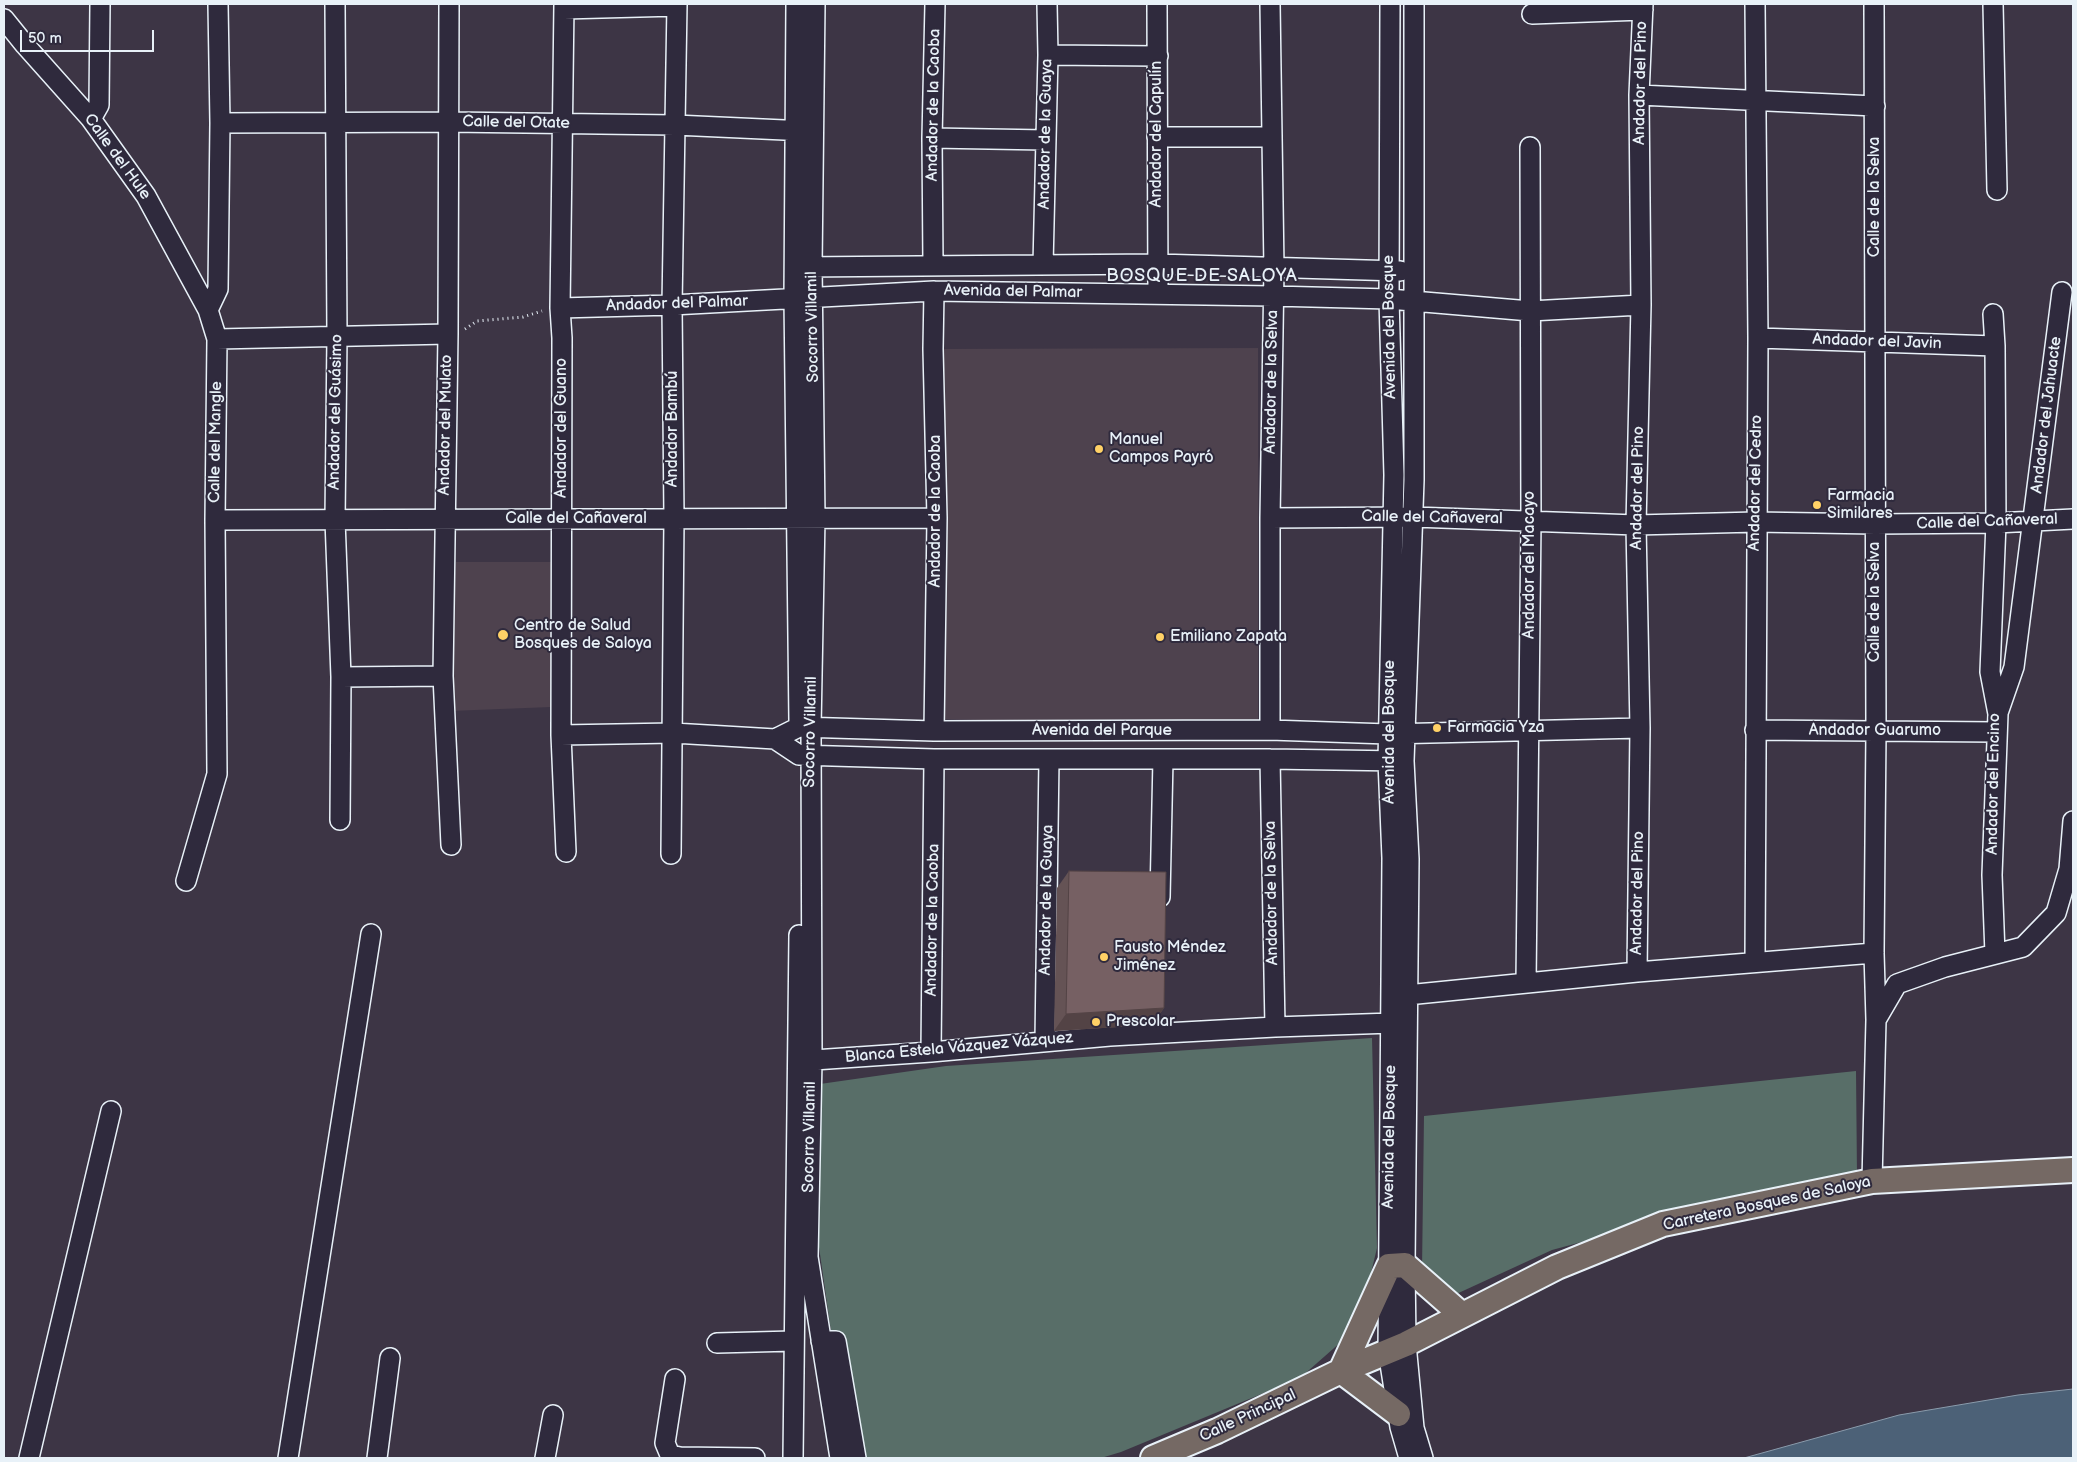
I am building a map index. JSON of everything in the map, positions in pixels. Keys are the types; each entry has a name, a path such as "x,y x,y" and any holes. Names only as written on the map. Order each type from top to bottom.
{"main road":[{"name":"Carretera Bosques de Saloya","path":"1341,1371 1397,1348 1557,1268 1663,1224 1872,1181 2073,1170"},
{"path":"1404,1423 1341,1371 1397,1266 1462,1315"},
{"name":"Calle Principal","path":"1153,1458 1217,1431 1341,1371"}],"street":[{"path":"91,119 99,105 100,4"},
{"path":"208,310 218,289 220,123 218,4"},
{"name":"Andador del Guásimo","path":"335,4 337,336 335,520 341,677 340,820"},
{"name":"Andador del Mulato","path":"449,4 450,122 444,676 451,845"},
{"name":"Socorro Villamil","path":"796,4 803,131 806,518 805,754 800,854 808,1257 840,1458"},
{"name":"Socorro Villamil","path":"803,131 815,4"},
{"name":"Andador de la Caoba","path":"933,266 932,138 935,4"},
{"name":"Andador de la Guaya","path":"1043,265 1048,55 1047,4"},
{"name":"Andador del Capulín","path":"1157,4 1158,294"},
{"name":"Andador de la Selva","path":"1270,4 1274,269 1270,518 1270,730"},
{"name":"Avenida del Bosque","path":"1390,4 1389,299 1394,475 1392,516 1397,734"},
{"name":"Avenida del Bosque","path":"1409,1458 1397,1348 1400,995 1392,858 1397,734 1414,517 1414,4"},
{"name":"Andador del Cedro","path":"1755,4 1758,338 1755,962"},
{"name":"Calle de la Selva","path":"1872,1181 1876,1020 1874,953 1876,731 1874,4"},
{"path":"1993,4 1997,190"},
{"path":"564,6 677,5"},
{"name":"Andador Bambú","path":"671,854 674,518 672,305 677,5"},
{"name":"Andador del Guano","path":"564,6 560,308 562,338 561,735 566,852"},
{"path":"1532,16 1642,7"},
{"name":"Andador del Pino","path":"1637,972 1640,728 1636,525 1641,305 1639,95 1642,7"},
{"name":"Calle del Hule","path":"4,19 91,119 146,196 208,310"},
{"path":"1048,55 1158,56"},
{"path":"1390,88 1414,88"},
{"path":"1639,95 1875,106"},
{"name":"Calle del Otate","path":"220,123 450,122 675,125 803,131"},
{"path":"1156,136 1271,137"},
{"path":"932,138 1046,140"},
{"name":"Andador del Macayo","path":"1526,983 1531,520 1530,148"},
{"name":"Avenida del Palmar","path":"804,267 1157,264 1414,272"},
{"name":"Andador de la Caoba","path":"934,291 933,349 937,518 934,731"},
{"name":"Avenida del Palmar","path":"803,298 934,291 1273,296 1413,301"},
{"name":"Andador del Jahuacte","path":"1997,723 2014,666 2062,292"},
{"name":"Andador del Palmar","path":"560,308 672,305 803,298"},
{"path":"1413,301 1530,311 1641,305"},
{"name":"Calle del Mangle","path":"186,881 217,774 215,520 217,339 208,310"},
{"name":"Andador del Encino","path":"1993,314 1995,346 1996,523 1990,672 1997,723 1992,875 1995,954"},
{"path":"217,339 448,334"},
{"name":"Andador del Javin","path":"1758,338 1995,346"},
{"name":"Calle del Cañaveral","path":"1270,518 1392,516 1636,525 1756,522 1875,524 1996,523 2073,519"},
{"name":"Calle del Cañaveral","path":"215,520 937,518"},
{"path":"341,677 444,676"},
{"name":"Andador Guarumo","path":"1755,730 1876,731 1997,723"},
{"path":"774,739 805,727"},
{"name":"Avenida del Parque","path":"805,727 934,731 1270,730 1397,734 1640,728"},
{"path":"561,735 673,732 774,739 805,754"},
{"name":"Avenida del Parque","path":"805,754 934,759 1163,758 1396,761"},
{"path":"1160,916 1163,758"},
{"name":"Andador de la Caoba","path":"931,1052 934,759"},
{"name":"Andador de la Guaya","path":"1045,1041 1049,759"},
{"name":"Andador de la Selva","path":"1270,759 1274,1027"},
{"path":"1876,1020 1897,984 1945,967 2023,947 2065,915 2073,821"},
{"path":"288,1458 370,934"},
{"path":"1400,995 1637,972 1874,953"},
{"name":"Avenida del Bosque","path":"1397,1266 1392,1023 1400,995"},
{"path":"1157,1014 1157,1034"},
{"name":"Blanca Estela Vázquez Vázquez","path":"804,1060 931,1052 1045,1041 1274,1027 1392,1023"},
{"name":"Socorro Villamil","path":"793,1458 793,1341 804,1060"},
{"path":"29,1458 112,1111"},
{"path":"717,1343 793,1341"},
{"path":"821,1341 836,1341 856,1458"},
{"path":"377,1458 390,1358"},
{"path":"675,1379 665,1443 670,1455 680,1458 754,1458"},
{"path":"545,1458 553,1415"},
{"name":"Avenida del Bosque","path":"1404,1423 1422,1458"}],"path":[{"path":"448,334 462,330 477,321 523,317 560,308"}],"shaded area":[{"name":"Manuel Campos Payró","path":"1258,348 1258,721 1062,722 942,719 939,349"},
{"name":"Centro de Salud Bosques de Saloya","path":"456,562 553,562 551,707 450,711"}],"green space":[{"path":"1372,1038 1377,1248 1358,1327 1300,1378 1121,1452 1101,1458 849,1458 819,1247 820,1084 946,1066"},
{"path":"1856,1071 1857,1176 1674,1217 1552,1250 1452,1296 1422,1270 1424,1116"}],"water":[{"path":"2073,1389 2073,1458 1744,1458 1899,1415 2018,1395"}],"building":[{"name":"Fausto Méndez Jiménez","path":"1069,871 1166,872 1164,1008 1066,1014"}],"place":[{"name":"Manuel Campos Payró","path":"1099,449"},
{"name":"Farmacia Similares","path":"1817,505"},
{"name":"Centro de Salud Bosques de Saloya","path":"503,635"},
{"name":"Emiliano Zapata","path":"1160,637"},
{"name":"Farmacia Yza","path":"1437,728"},
{"name":"Fausto Méndez Jiménez","path":"1104,957"},
{"name":"Prescolar","path":"1096,1022"}],"district":[{"name":"BOSQUE DE SALOYA","path":"1202,276"}]}
